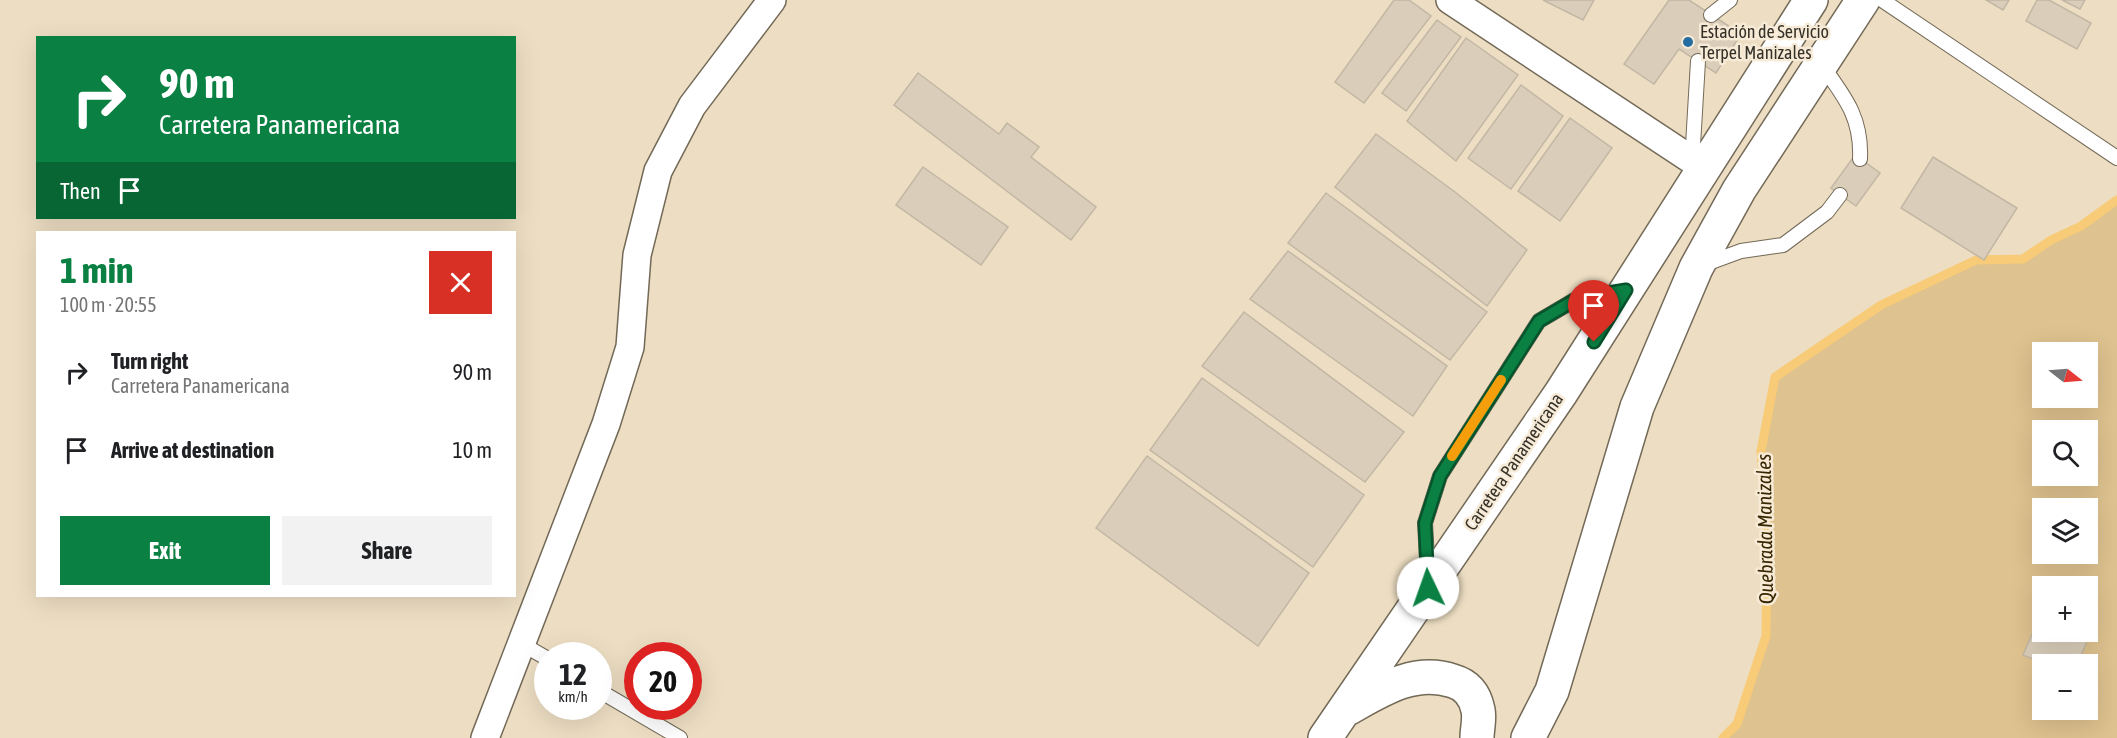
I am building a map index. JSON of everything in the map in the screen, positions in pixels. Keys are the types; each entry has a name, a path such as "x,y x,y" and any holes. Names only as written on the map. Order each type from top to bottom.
{"highway":[{"name":"Carretera Panamericana","path":"1325,738 1561,393 1626,290 1698,165 1811,0"},
{"path":"1528,738 1552,691 1637,407 1696,268 1738,190 1863,0"},
{"path":"1344,711 1389,686 1418,676 1442,677 1461,683 1472,693 1478,711 1477,738"}],"street":[{"path":"485,738 606,424 630,347 637,255 658,171 692,105 772,0"},
{"path":"1450,0 1698,165"}],"lane":[{"path":"1711,15 1730,0"},
{"path":"1882,0 2117,158"},
{"path":"1698,61 1698,165"},
{"path":"1820,64 1851,105 1861,143 1860,159"},
{"path":"1696,268 1741,251 1783,245 1827,212 1840,195"},
{"path":"1428,588 1425,523 1440,476 1539,321 1578,298 1626,290"},
{"path":"522,644 534,651"},
{"path":"612,698 680,738"}],"shaded area":[{"path":"0,0 2117,0 2117,200 2081,226 2051,240 2023,259 1976,260 1881,305 1835,337 1761,451 1767,530 1766,636 1737,724 1723,738 0,738"},
{"path":"2117,200 2117,738 1723,738 1737,724 1766,636 1767,530 1761,451 1775,377 1881,305 1976,260 2023,259 2051,240 2081,226"}],"building":[{"path":"1394,0 1409,0 1431,16 1364,103 1335,82"},
{"path":"1543,0 1594,0 1583,20"},
{"name":"Estación de Servicio Terpel Manizales","path":"1669,0 1689,0 1741,34 1716,73 1679,49 1654,84 1624,64"},
{"path":"1986,0 2009,0 2003,10"},
{"path":"2037,0 2049,0 2091,23 2077,49 2026,21"},
{"path":"2062,0 2085,0 2080,9"},
{"path":"1437,20 1461,37 1406,111 1382,93"},
{"path":"1466,38 1518,75 1456,161 1407,121"},
{"path":"918,73 999,134 1007,123 1039,147 1031,157 1096,207 1071,240 894,105"},
{"path":"1521,85 1563,116 1511,189 1468,158"},
{"path":"1570,118 1612,148 1560,221 1518,191"},
{"path":"1376,134 1455,192 1527,250 1487,306 1335,187"},
{"path":"1855,155 1880,173 1856,206 1831,188"},
{"path":"1933,157 2017,208 1984,260 1901,208"},
{"path":"923,167 1008,227 981,265 896,205"},
{"path":"1326,193 1487,312 1450,360 1288,243"},
{"path":"1288,251 1447,366 1413,416 1250,299"},
{"path":"1244,312 1404,432 1365,482 1202,366"},
{"path":"1202,378 1364,495 1313,567 1150,450"},
{"path":"1147,456 1309,573 1258,646 1096,528"},
{"path":"2032,634 2032,642 2087,642 2081,654 2032,654 2032,659 2023,655"}],"waterway":[{"name":"Quebrada Manizales","path":"1723,738 1737,724 1766,636 1767,530 1761,451 1775,377 1881,305 1976,260 2023,259 2051,240 2081,226 2117,200"}],"slow traffic":[{"path":"1452,456 1501,380"}],"place":[{"name":"Estación de Servicio Terpel Manizales","path":"1688,42"}],"route":[{"path":"1428,588 1425,523 1440,476 1539,321 1578,298 1626,290 1594,342"}]}
